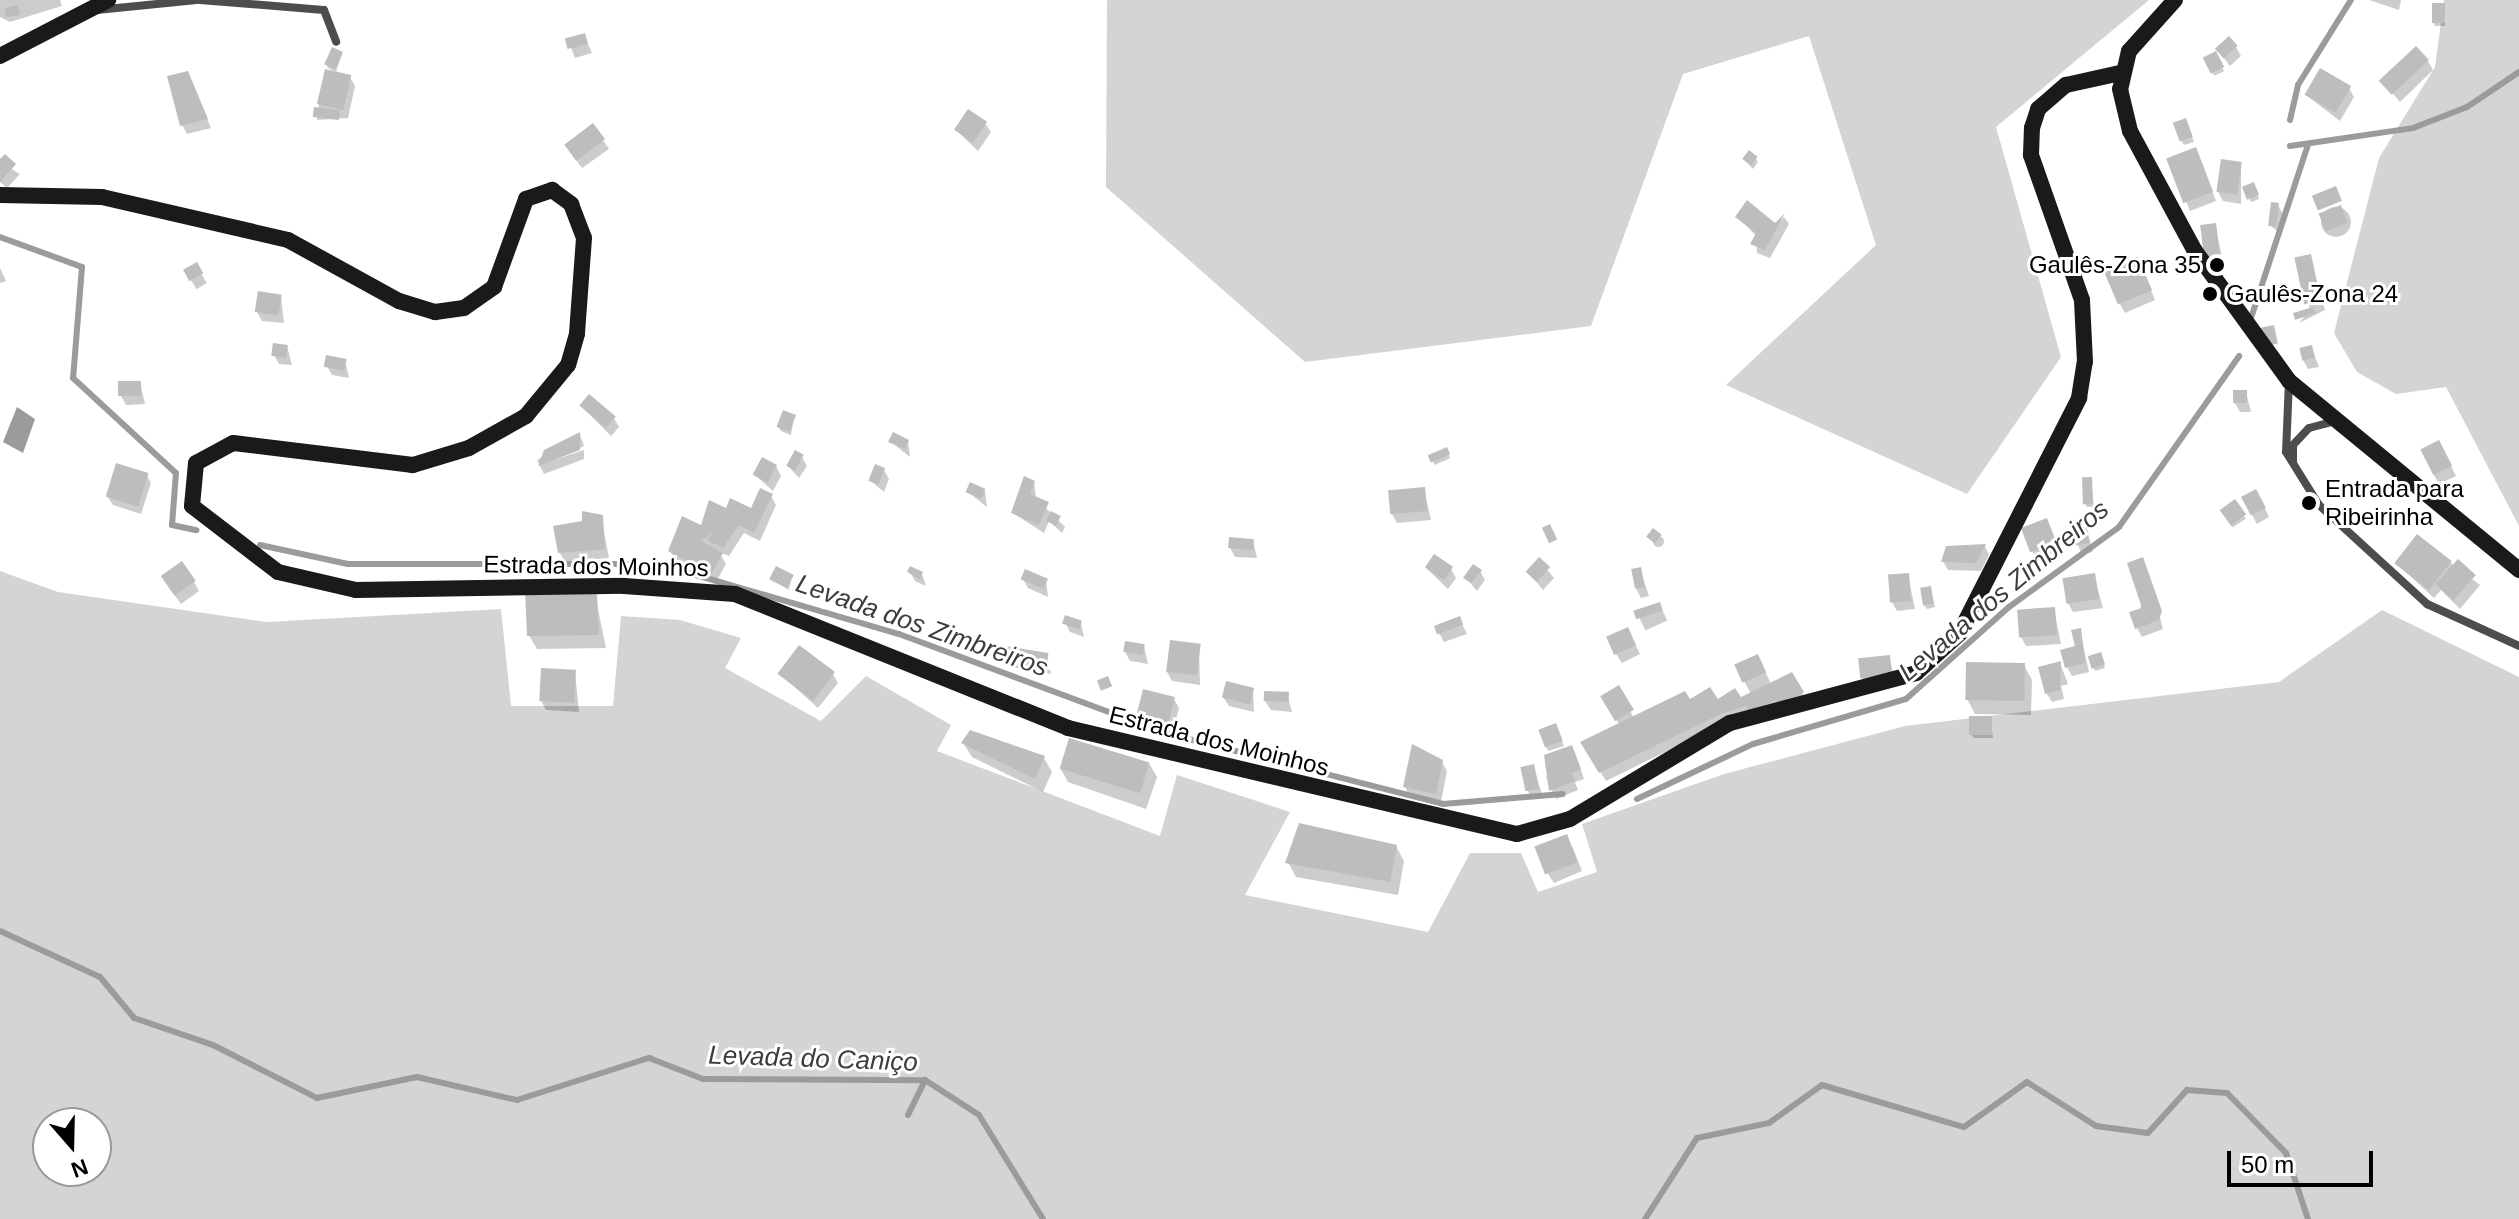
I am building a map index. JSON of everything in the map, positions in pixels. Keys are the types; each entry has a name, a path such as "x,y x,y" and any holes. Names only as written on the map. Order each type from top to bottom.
{"street":[{"path":"0,56 102,5 199,0 324,10 336,42"},
{"path":"2175,0 2129,51 2120,73 2121,103 2151,174 2203,264 2289,381 2519,570"},
{"name":"Estrada dos Moinhos","path":"0,195 102,197 288,240 399,301 435,312 464,308 494,287 526,199 552,190 571,204 584,238 577,334 568,365 526,416 469,448 413,465 233,443 196,463 192,506 278,572 356,590 624,586 735,594 1068,728 1517,834 1570,819 1730,723 1916,673 1959,634 2079,398 2085,362 2082,300 2031,155 2032,128 2038,109 2066,85 2120,73"},
{"path":"2289,381 2285,428 2293,470 2319,505 2427,604 2519,646"},
{"path":"2293,470 2293,445 2309,428 2335,421"}],"shaded area":[{"path":"1107,0 2149,0 1996,127 2061,357 1967,494 1726,385 1876,245 1809,36 1683,74 1591,326 1305,362 1106,187"},
{"path":"2444,0 2519,0 2519,526 2446,387 2396,394 2357,372 2334,333 2379,158 2435,67"},
{"path":"17,407 35,419 23,453 3,442"},
{"path":"0,571 58,592 267,622 501,609 511,706 613,706 621,616 680,620 741,638 725,668 821,721 866,676 951,725 937,751 1160,836 1177,775 1290,812 1245,895 1428,932 1470,853 1521,853 1538,892 1597,872 1582,824 1724,774 1905,726 2279,682 2382,610 2519,677 2519,1219 0,1219"}],"building":[{"path":"2432,3 2445,3 2445,23 2432,23"},
{"path":"18,5 20,15 6,17 4,8"},
{"path":"585,33 588,44 568,49 565,38"},
{"path":"2229,36 2238,46 2224,58 2215,49"},
{"path":"2416,46 2429,60 2392,95 2379,81"},
{"path":"332,47 343,52 335,69 324,64"},
{"path":"2216,51 2224,67 2211,74 2203,58"},
{"path":"2320,68 2351,86 2336,113 2304,95"},
{"path":"325,69 351,75 343,110 317,104"},
{"path":"188,71 208,119 180,126 167,76"},
{"path":"314,107 340,110 339,120 313,117"},
{"path":"968,109 987,122 973,143 954,130"},
{"path":"2186,118 2193,137 2180,142 2173,123"},
{"path":"593,123 605,139 576,161 564,145"},
{"path":"2196,147 2213,192 2183,203 2166,158"},
{"path":"1749,150 1758,157 1751,165 1742,159"},
{"path":"5,154 16,164 0,182 0,159"},
{"path":"2221,159 2242,162 2237,195 2216,192"},
{"path":"2254,182 2259,195 2247,200 2242,187"},
{"path":"2336,186 2342,201 2318,211 2312,196"},
{"path":"1747,200 1775,223 1785,213 1765,250 1750,244 1756,233 1735,217"},
{"path":"2271,202 2279,203 2276,227 2268,226"},
{"path":"2341,205 2348,223 2325,231 2319,214"},
{"path":"2216,223 2220,257 2204,259 2200,225"},
{"path":"2311,254 2321,301 2304,304 2294,258"},
{"path":"2138,257 2152,290 2118,305 2104,271"},
{"path":"197,262 203,273 189,281 183,270"},
{"path":"258,291 282,295 278,315 255,312"},
{"path":"2313,307 2316,313 2295,320 2293,313"},
{"path":"2274,325 2278,344 2263,347 2259,328"},
{"path":"273,343 288,345 286,358 271,356"},
{"path":"2312,345 2315,358 2302,361 2299,348"},
{"path":"326,355 347,359 344,371 324,367"},
{"path":"118,381 141,381 141,396 118,396"},
{"path":"2233,390 2247,390 2247,403 2233,403"},
{"path":"589,394 616,416 606,428 579,405"},
{"path":"783,410 796,415 790,432 777,427"},
{"path":"580,432 580,450 538,466 544,450"},
{"path":"893,432 909,440 905,449 888,442"},
{"path":"2439,440 2452,466 2433,475 2420,450"},
{"path":"1447,447 1450,454 1431,463 1428,455"},
{"path":"795,450 804,455 795,471 786,466"},
{"path":"762,457 777,465 768,483 753,475"},
{"path":"116,463 149,473 138,506 106,496"},
{"path":"875,464 885,468 878,485 868,481"},
{"path":"1024,476 1035,481 1030,494 1049,502 1039,525 1011,513"},
{"path":"2082,477 2092,477 2093,504 2083,504"},
{"path":"970,482 986,489 981,499 966,492"},
{"path":"1425,487 1427,511 1390,514 1388,490"},
{"path":"760,488 773,494 754,533 739,525 723,548 707,540 714,532 701,541 723,553 711,574 668,551 682,516 701,525 709,500 726,508 730,498 751,508"},
{"path":"2256,489 2266,508 2251,516 2241,497"},
{"path":"2235,499 2246,514 2231,526 2220,510"},
{"path":"582,511 603,515 605,549 558,553 553,526 582,521"},
{"path":"1051,511 1061,516 1056,526 1046,521"},
{"path":"2047,518 2056,542 2030,552 2021,528"},
{"path":"1550,524 1557,539 1549,543 1542,528"},
{"path":"2086,524 2090,543 2074,546 2070,527"},
{"path":"1653,528 1662,535 1655,543 1646,537"},
{"path":"2417,534 2452,561 2429,590 2394,563"},
{"path":"1229,537 1254,539 1253,550 1228,548"},
{"path":"1986,544 1976,563 1941,562 1946,546"},
{"path":"1434,554 1453,567 1444,580 1425,567"},
{"path":"1539,557 1550,567 1537,582 1526,572"},
{"path":"2143,557 2162,611 2159,620 2135,629 2129,612 2142,608 2127,563"},
{"path":"2458,559 2476,575 2453,600 2435,584"},
{"path":"182,561 196,581 174,596 161,576"},
{"path":"1473,564 1482,570 1471,583 1463,578"},
{"path":"776,566 794,575 787,588 769,579"},
{"path":"910,566 923,572 920,579 907,572"},
{"path":"1641,567 1645,587 1635,589 1631,569"},
{"path":"1025,569 1048,579 1044,589 1021,579"},
{"path":"1909,573 1911,601 1890,602 1888,574"},
{"path":"2095,573 2099,599 2066,604 2062,578"},
{"path":"1931,586 1934,604 1923,605 1920,588"},
{"path":"525,589 597,593 599,635 527,636"},
{"path":"1660,602 1663,611 1636,619 1633,611"},
{"path":"2055,607 2057,635 2019,638 2017,610"},
{"path":"1065,615 1082,621 1079,629 1062,624"},
{"path":"1460,616 1463,624 1437,634 1434,626"},
{"path":"1628,627 1636,645 1614,655 1606,637"},
{"path":"2081,628 2085,663 2065,668 2060,650 2075,646 2071,630"},
{"path":"1170,640 1201,644 1197,676 1166,672"},
{"path":"1125,641 1145,644 1143,655 1123,652"},
{"path":"799,645 835,672 813,701 777,674"},
{"path":"1005,646 1048,653 1047,665 1003,658"},
{"path":"2101,652 2105,664 2092,669 2088,656"},
{"path":"1758,654 1766,672 1742,683 1734,665"},
{"path":"1890,655 1892,675 1860,678 1858,658"},
{"path":"2061,661 2060,690 2045,694 2038,667"},
{"path":"1966,662 2025,663 2024,701 1965,700"},
{"path":"541,668 576,670 574,703 539,701"},
{"path":"1792,672 1804,692 1781,706 1775,700 1752,714 1746,706 1721,714 1599,773 1580,742 1685,691 1690,699 1710,687 1718,699 1735,688 1741,697"},
{"path":"1108,676 1112,686 1101,691 1097,680"},
{"path":"1226,681 1254,688 1250,705 1222,697"},
{"path":"1619,685 1634,710 1615,721 1600,696"},
{"path":"1143,689 1175,697 1168,726 1136,718"},
{"path":"1264,691 1289,692 1289,702 1264,701"},
{"path":"1969,716 1992,716 1992,735 1969,735"},
{"path":"1556,723 1563,741 1545,748 1538,730"},
{"path":"970,730 1045,756 1035,779 961,743"},
{"path":"1069,738 1149,763 1140,793 1060,769"},
{"path":"1412,744 1443,760 1436,794 1403,787"},
{"path":"1572,745 1581,769 1572,773 1575,781 1549,791 1544,755"},
{"path":"1534,764 1539,788 1526,791 1520,767"},
{"path":"1299,823 1397,845 1390,882 1285,863"},
{"path":"1567,834 1578,862 1545,875 1534,847"}],"waterway":[{"name":"Levada dos Zimbreiros","path":"2290,120 2298,85 2351,0"},
{"name":"Levada dos Zimbreiros","path":"2290,146 2413,128 2467,107 2519,72"},
{"name":"Levada dos Zimbreiros","path":"2251,318 2308,145"},
{"name":"Levada dos Zimbreiros","path":"0,237 82,267 73,378 176,473 172,525 196,530"},
{"name":"Levada dos Zimbreiros","path":"1637,799 1753,744 1906,699 2009,607 2119,527 2239,356"},
{"name":"Levada dos Zimbreiros","path":"260,545 348,564 658,564 899,634 1165,733 1443,804 1563,794"},
{"name":"Levada do Caniço","path":"0,931 100,977 134,1018 213,1045 317,1098 417,1077 517,1100 649,1058 703,1079 925,1080 979,1115 1043,1219"},
{"path":"908,1115 925,1080"},
{"name":"Levada do Caniço","path":"1645,1219 1697,1138 1769,1123 1822,1085 1964,1127 2027,1082 2096,1126 2148,1133 2187,1090 2227,1093 2286,1153 2308,1219"}],"place":[{"name":"Gaulês-Zona 35","path":"2217,265"},
{"name":"Gaulês-Zona 24","path":"2210,294"},
{"name":"Entrada para Ribeirinha","path":"2309,503"}]}
